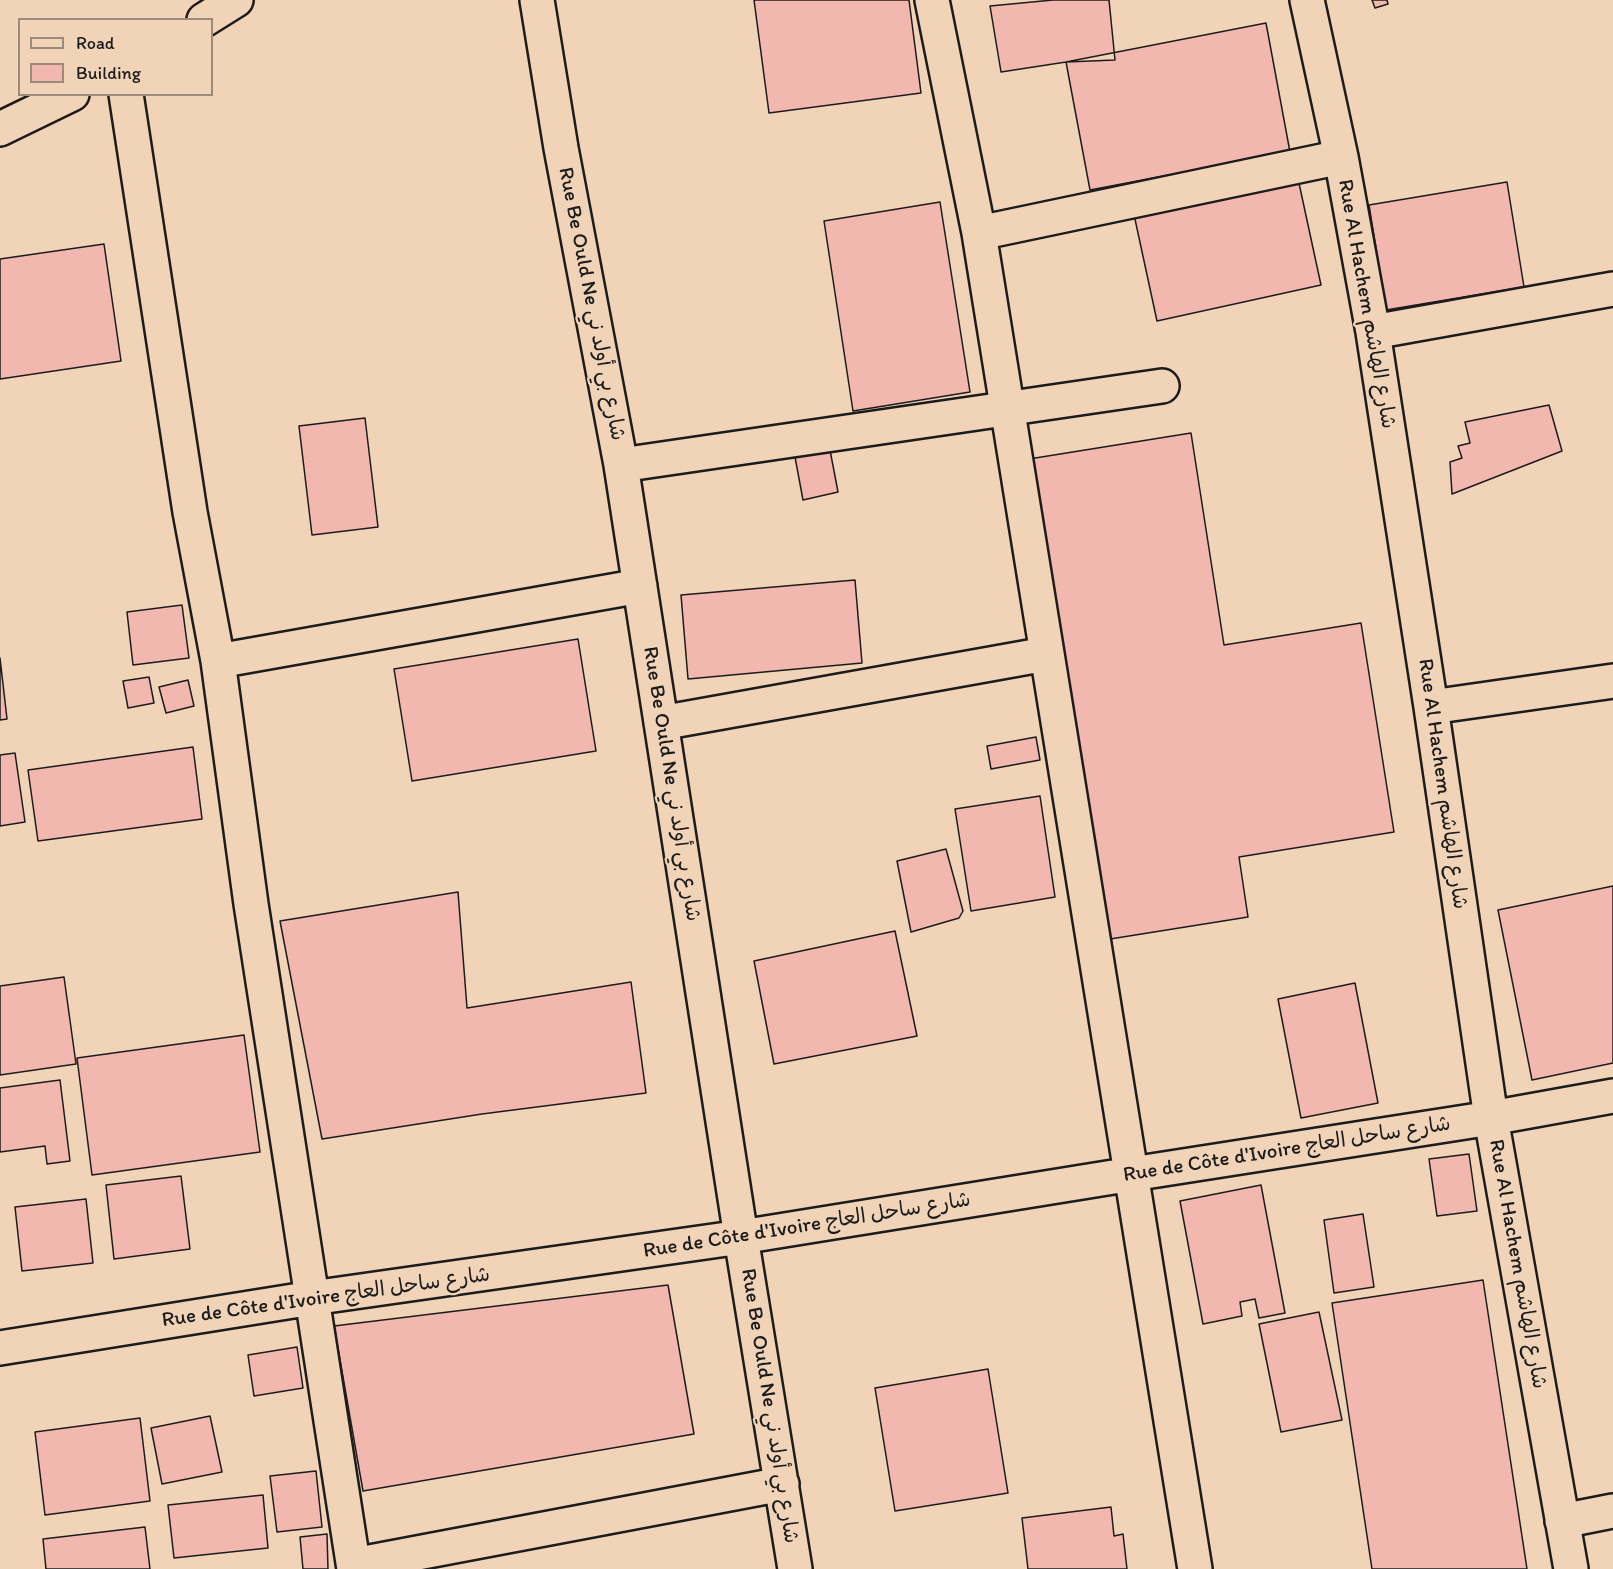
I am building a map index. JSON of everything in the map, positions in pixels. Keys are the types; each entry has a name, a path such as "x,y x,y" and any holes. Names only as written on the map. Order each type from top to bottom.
{"street":[{"path":"207,18 236,0"},
{"name":"Rue Be Ould Ne شارع بي أولد ني","path":"537,0 561,148 621,465 741,1238 795,1569"},
{"path":"932,0 979,234 1195,1569"},
{"name":"Rue Al Hachem شارع الهاشم","path":"1307,0 1341,157 1373,332 1491,1118 1570,1569"},
{"path":"0,129 68,96"},
{"path":"126,96 190,512 218,661 251,904 354,1567 782,1484"},
{"path":"979,234 1341,157"},
{"path":"1373,332 1613,289"},
{"path":"621,465 1162,386"},
{"path":"218,661 640,586"},
{"path":"661,723 1046,654"},
{"path":"1431,707 1613,681"},
{"name":"Rue de Côte d'Ivoire شارع ساحل العاج","path":"0,1348 312,1299 741,1238 1491,1118 1613,1096"},
{"path":"1562,1521 1613,1511"}],"building":[{"path":"754,0 909,0 921,93 769,113"},
{"path":"1053,0 1109,0 1115,60 1066,62 1001,72 990,6"},
{"path":"1372,0 1387,0 1388,4 1375,8"},
{"path":"1266,23 1290,152 1090,190 1066,62"},
{"path":"1297,174 1321,285 1157,321 1133,210"},
{"path":"1507,182 1524,287 1386,310 1369,205"},
{"path":"940,202 970,392 853,411 824,221"},
{"path":"104,244 121,361 0,379 0,259"},
{"path":"1549,405 1562,451 1452,494 1450,462 1462,458 1458,446 1470,443 1465,422"},
{"path":"365,418 378,527 312,535 299,426"},
{"path":"1191,433 1224,645 1361,623 1394,832 1239,857 1248,917 1104,940 1029,459"},
{"path":"830,450 838,492 803,500 795,457"},
{"path":"855,580 862,663 688,679 681,595"},
{"path":"182,605 189,658 133,665 127,612"},
{"path":"578,639 596,751 412,781 394,669"},
{"path":"0,658 7,719 0,720"},
{"path":"149,677 154,703 128,708 123,681"},
{"path":"188,680 194,706 166,713 159,687"},
{"path":"1036,737 1040,760 991,769 987,746"},
{"path":"193,747 202,819 38,841 28,770"},
{"path":"15,753 25,822 0,826 0,755"},
{"path":"1040,796 1055,897 971,911 955,809"},
{"path":"946,849 963,911 959,918 911,932 897,861"},
{"path":"1613,886 1613,1063 1532,1080 1498,910"},
{"path":"458,892 467,1008 631,982 646,1093 482,1114 322,1139 280,921"},
{"path":"895,931 917,1036 774,1064 754,961"},
{"path":"64,977 76,1064 0,1075 0,986"},
{"path":"1355,983 1378,1103 1301,1118 1278,999"},
{"path":"244,1035 260,1152 92,1175 77,1058"},
{"path":"60,1080 70,1161 47,1164 45,1146 0,1152 0,1088"},
{"path":"1469,1154 1477,1211 1437,1216 1429,1159"},
{"path":"181,1176 190,1249 114,1259 106,1185"},
{"path":"1261,1185 1285,1313 1259,1318 1255,1299 1240,1302 1242,1316 1203,1324 1180,1201"},
{"path":"86,1199 93,1263 22,1271 15,1207"},
{"path":"1363,1214 1374,1287 1334,1293 1324,1220"},
{"path":"1483,1280 1527,1569 1372,1569 1332,1303"},
{"path":"668,1285 694,1434 363,1491 334,1326"},
{"path":"1319,1312 1342,1420 1281,1432 1259,1324"},
{"path":"297,1347 303,1388 254,1396 248,1355"},
{"path":"988,1369 1008,1493 895,1511 875,1388"},
{"path":"210,1416 222,1472 162,1484 151,1428"},
{"path":"140,1418 150,1501 45,1515 35,1432"},
{"path":"316,1471 322,1527 277,1532 270,1476"},
{"path":"263,1495 268,1548 174,1558 168,1505"},
{"path":"1111,1507 1114,1536 1123,1534 1127,1569 1028,1569 1022,1518"},
{"path":"145,1527 150,1569 46,1569 43,1539"},
{"path":"327,1534 328,1569 303,1569 300,1537"}]}
